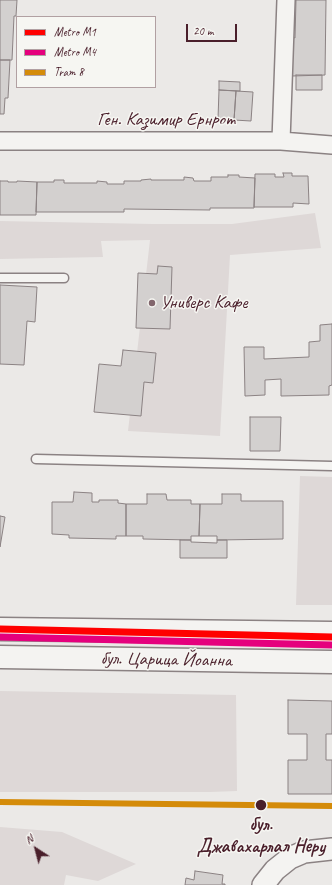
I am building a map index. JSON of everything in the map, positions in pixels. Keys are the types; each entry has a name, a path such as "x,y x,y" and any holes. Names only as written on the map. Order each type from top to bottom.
{"main road":[{"name":"бул. Царица Йоанна","path":"0,629 332,633"},
{"name":"бул. Царица Йоанна","path":"0,657 332,662"}],"street":[{"path":"281,141 286,0"},
{"name":"Ген. Казимир Ернрот","path":"0,141 281,141 332,145"},
{"path":"263,885 275,870 290,858 304,852 332,849"}],"lane":[{"path":"0,278 64,278"},
{"path":"36,459 332,466"}],"shaded area":[{"path":"315,213 321,248 230,255 220,436 128,431 150,240 101,241 103,257 0,259 0,221 232,224"},
{"path":"300,476 332,477 332,605 296,605"},
{"path":"0,691 236,695 237,791 0,792"},
{"path":"0,827 62,832 136,864 98,881 66,875 64,885 0,885"}],"building":[{"path":"0,0 17,0 16,16 14,16 12,60 0,60"},
{"path":"296,0 326,0 325,75 292,76"},
{"path":"0,60 10,60 8,98 5,98 4,114 0,114"},
{"path":"296,75 322,75 322,90 296,90"},
{"path":"219,81 240,82 240,91 219,90"},
{"path":"219,90 236,91 234,120 218,119"},
{"path":"236,91 253,92 251,121 234,120"},
{"path":"283,173 292,173 292,176 308,176 309,204 293,203 293,207 254,207 255,174 275,174 275,177 284,177"},
{"path":"228,175 239,175 239,177 255,178 254,208 210,208 210,210 124,209 124,212 36,212 37,182 54,182 54,180 64,180 64,183 97,183 97,181 107,182 107,184 124,184 124,181 141,181 151,179 184,180 184,177 193,178 194,181 211,181 211,177 228,177"},
{"path":"0,181 37,182 36,215 0,215"},
{"path":"158,266 172,267 170,329 136,328 138,273 157,274"},
{"path":"0,285 37,287 35,322 27,321 24,365 0,364"},
{"path":"332,324 332,385 329,386 329,395 281,396 281,379 265,380 265,395 245,396 244,347 264,347 264,359 309,357 309,342 320,341 320,325"},
{"path":"123,350 156,353 153,383 144,382 141,416 94,412 99,364 121,366"},
{"path":"250,417 281,417 280,451 250,451"},
{"path":"74,492 92,493 92,502 99,502 99,500 118,500 118,503 126,504 126,536 116,536 116,539 69,538 69,535 52,534 52,502 73,502"},
{"path":"147,494 166,494 167,500 191,500 191,504 200,504 199,536 191,536 191,540 143,539 143,536 126,536 126,504 147,504"},
{"path":"222,494 241,494 241,501 283,501 283,539 217,540 217,536 199,536 200,504 222,504"},
{"path":"0,516 5,517 0,547"},
{"path":"180,540 217,543 217,540 227,540 227,558 180,558"},
{"path":"288,700 332,701 332,734 326,734 326,760 332,760 332,794 288,794 288,760 307,760 307,734 288,734"},
{"path":"195,871 223,875 222,884 225,885 185,885 186,878 194,880"}],"metro line":[{"name":"M1","path":"0,629 332,637"},
{"name":"M4","path":"0,637 332,645"}],"tram line":[{"name":"8","path":"0,802 332,806"}],"place":[{"name":"Универс Кафе","path":"152,303"},
{"name":"бул. Джавахарлал Неру","path":"261,805"}]}
